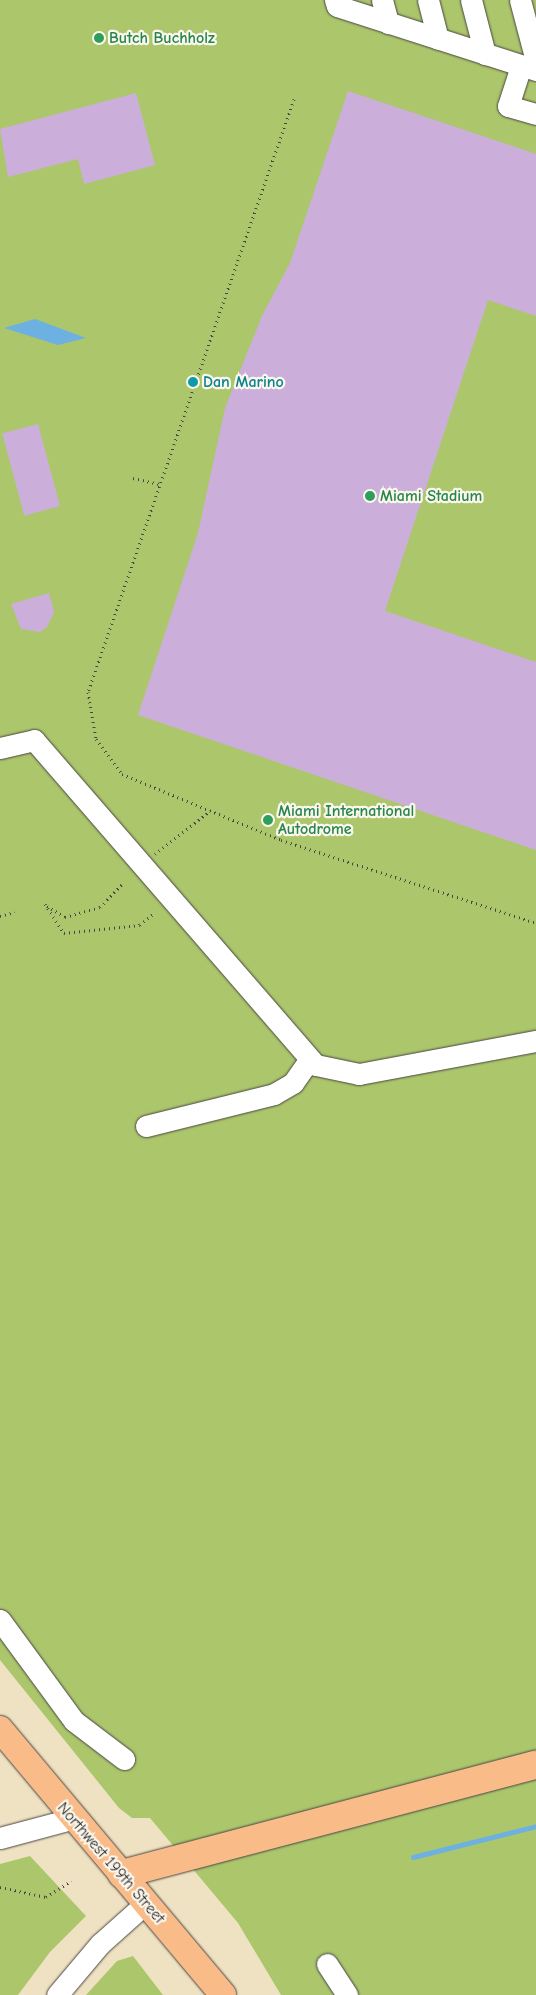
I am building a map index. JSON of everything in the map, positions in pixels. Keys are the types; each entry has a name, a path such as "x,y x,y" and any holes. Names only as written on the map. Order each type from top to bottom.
{"highway":[{"path":"122,1874 536,1765"}],"main road":[{"name":"Northwest 199th Street","path":"0,1730 71,1819 147,1902 223,1995"}],"lane":[{"path":"335,0 337,6 485,54 531,65"},
{"path":"382,0 388,22"},
{"path":"428,0 438,39"},
{"path":"471,0 485,54"},
{"path":"520,0 531,65 508,106 536,114"},
{"path":"0,748 34,740 310,1059 335,1071 360,1074 536,1042"},
{"path":"146,1126 274,1094 293,1083 310,1059"},
{"path":"0,1620 74,1721 124,1759"},
{"path":"0,1838 71,1819"},
{"path":"57,1995 100,1944 147,1902"},
{"path":"327,1964 347,1995"}],"path":[{"path":"294,99 159,484 89,698 96,739 122,774 210,811 281,840 536,923"},
{"path":"134,478 159,484"},
{"path":"150,857 210,811"},
{"path":"123,883 100,907 74,914 65,916 45,904 64,933 140,925 152,915"},
{"path":"0,916 14,912"},
{"path":"0,1887 46,1897 71,1881"}],"green space":[{"name":"Miami International Autodrome","path":"0,0 536,0 536,1995 281,1995 238,1923 150,1818 132,1818 119,1808 0,1660"},
{"path":"30,1856 86,1916 50,1952 18,1995 0,1995 0,1864"},
{"path":"133,1956 163,1995 86,1995 117,1961"}],"water":[{"path":"35,319 86,338 58,345 4,328"}],"building":[{"name":"Miami Stadium","path":"348,91 536,154 536,316 488,300 385,611 536,662 536,850 138,715 198,533 225,408 262,316 290,263"},
{"path":"136,93 155,165 84,184 78,159 8,177 0,129"},
{"path":"38,424 60,506 24,516 2,434"},
{"path":"49,593 54,612 47,627 40,632 21,629 11,604"}],"waterway":[{"path":"413,1857 536,1826"}],"place":[{"name":"Butch Buchholz","path":"99,38"},
{"name":"Dan Marino","path":"193,382"},
{"name":"Miami Stadium","path":"370,496"},
{"name":"Miami International Autodrome","path":"268,820"}]}
